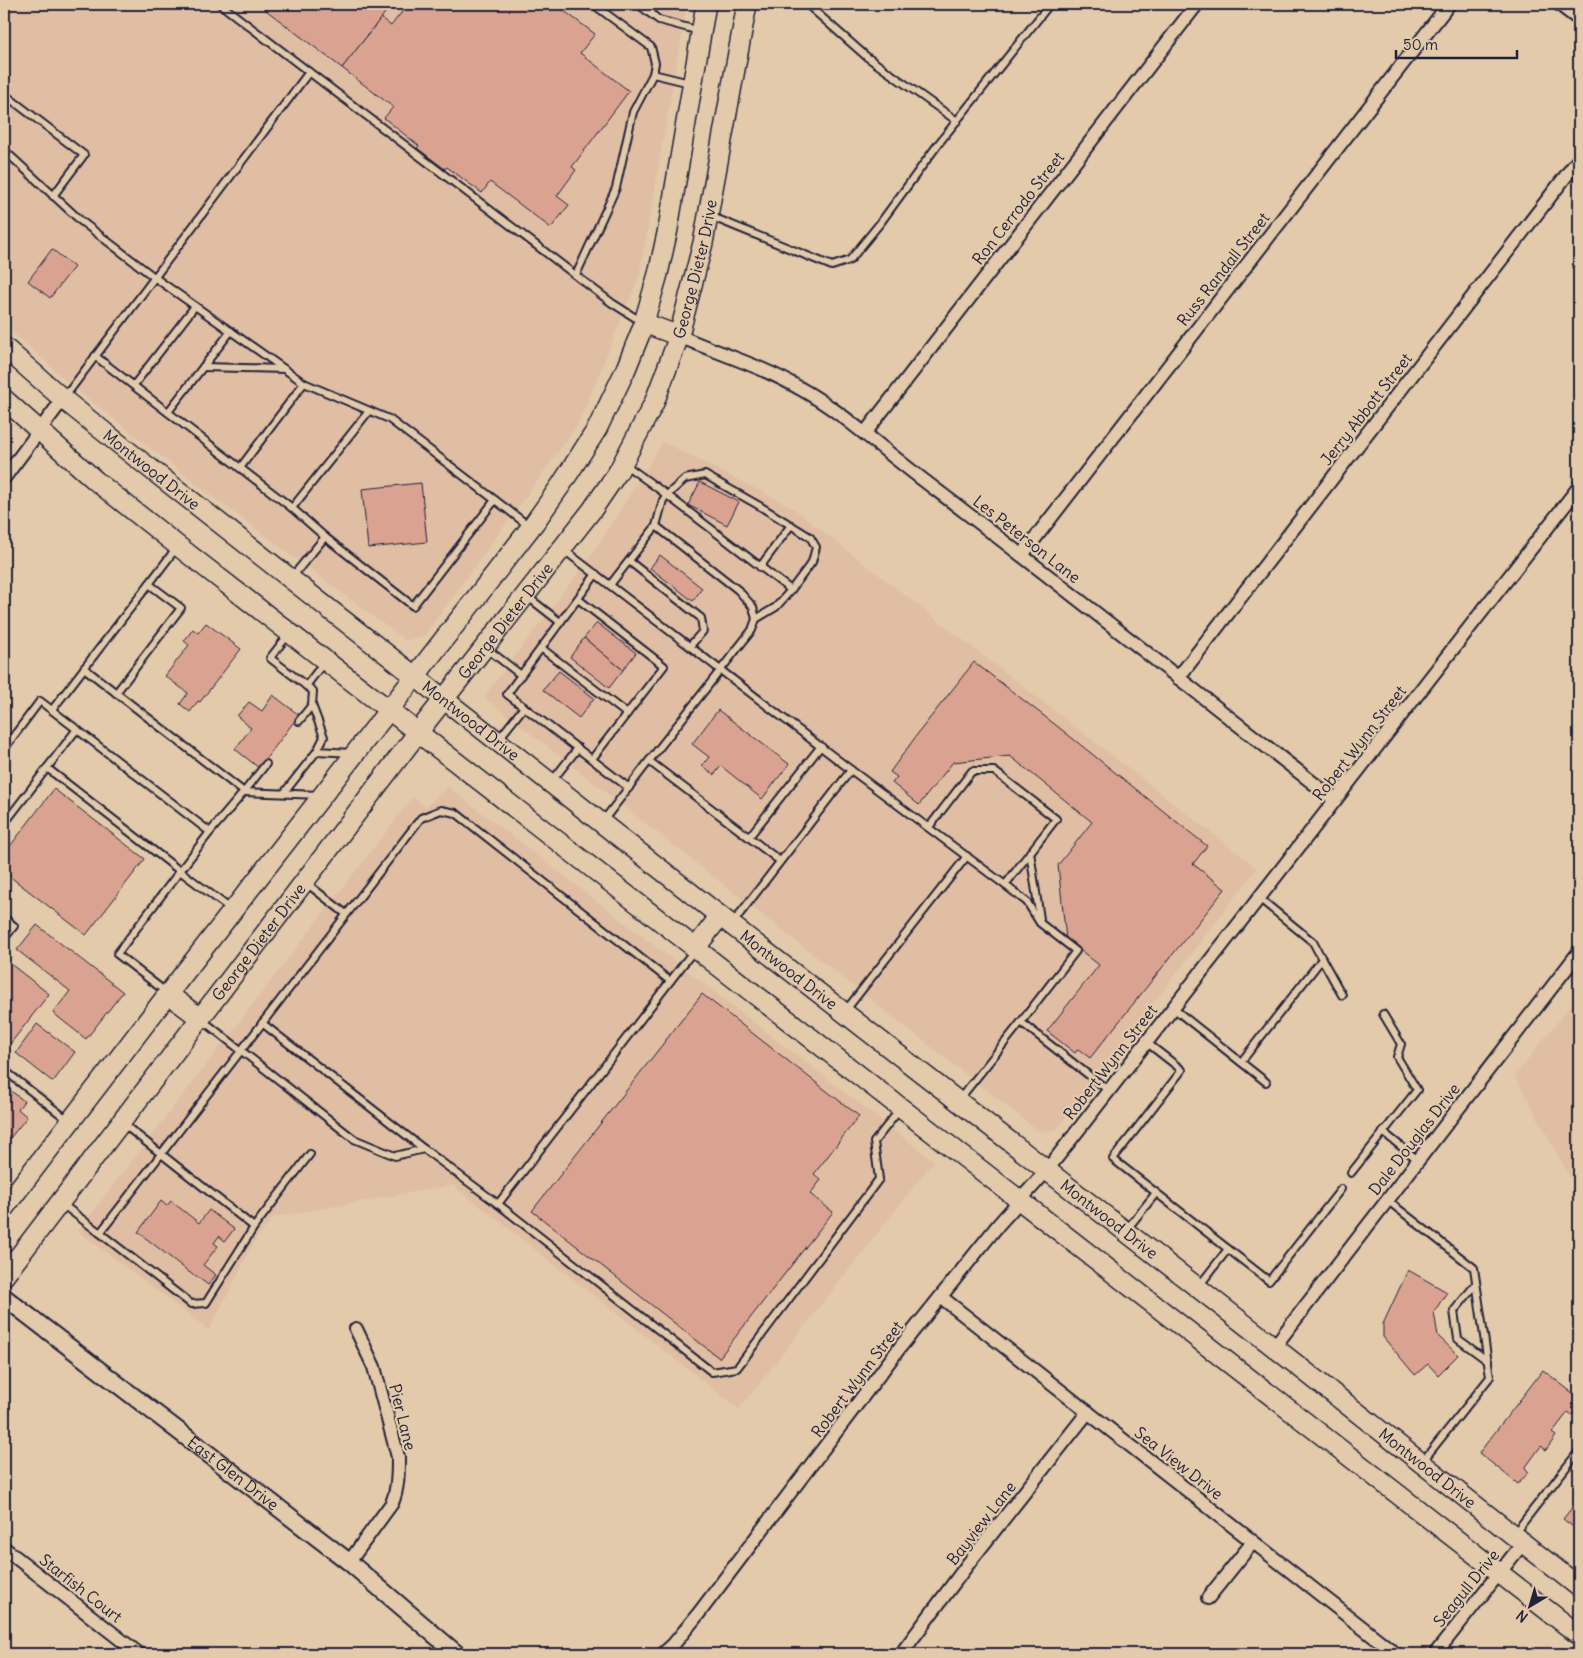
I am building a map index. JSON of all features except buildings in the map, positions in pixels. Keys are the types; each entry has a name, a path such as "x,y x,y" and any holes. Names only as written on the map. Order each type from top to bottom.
{"main road":[{"path":"4,1208 233,910 531,528 597,429 625,371 644,323 658,274 668,229 706,4"},
{"name":"George Dieter Drive","path":"4,1276 419,731 592,510 623,463 654,403 678,336 699,258 747,4"},
{"path":"644,323 678,336"},
{"name":"Montwood Drive","path":"4,348 63,399 1579,1587"},
{"path":"4,399 96,481 178,546 697,946 1579,1635"},
{"path":"697,946 726,920"},
{"path":"168,994 200,1018"}],"street":[{"name":"Ron Cerrodo Street","path":"864,433 1197,4"},
{"name":"Russ Randall Street","path":"1022,555 1449,4"},
{"path":"1562,4 1579,17"},
{"name":"Jerry Abbott Street","path":"1178,678 1579,160"},
{"name":"Les Peterson Lane","path":"678,336 772,373 809,394 864,433 1335,800"},
{"path":"4,478 63,399"},
{"name":"Robert Wynn Street","path":"663,1654 673,1645 699,1613 901,1346 1020,1200 1047,1170 1579,486"},
{"name":"Dale Douglas Drive","path":"1274,1347 1579,952"},
{"name":"East Glen Drive","path":"4,1297 349,1562 456,1654"},
{"name":"Sea View Drive","path":"941,1297 1396,1654"},
{"name":"Pier Lane","path":"349,1562 392,1503 395,1496 398,1471 398,1457 374,1367 356,1329"},
{"name":"Bayview Lane","path":"901,1654 971,1560 1088,1412"},
{"name":"Seagull Drive","path":"1435,1654 1500,1573 1518,1539"},
{"path":"1208,1598 1253,1542"},
{"name":"Starfish Court","path":"4,1548 139,1654"}],"lane":[{"path":"220,4 612,303 644,323"},
{"path":"576,275 616,188 633,112 653,74 655,63 651,47 593,4"},
{"path":"638,4 660,20 701,31"},
{"path":"651,14 653,4"},
{"path":"809,4 867,57 957,121"},
{"path":"707,215 832,266 850,260 1050,4"},
{"path":"63,399 309,72"},
{"path":"653,74 692,84"},
{"path":"4,94 84,155 54,196"},
{"path":"4,150 81,221 194,306 304,383 389,419 531,528"},
{"path":"134,386 194,306"},
{"path":"168,412 231,331"},
{"path":"95,356 292,508 325,537 413,606 495,500"},
{"path":"203,367 284,369"},
{"path":"240,468 304,383"},
{"path":"292,508 369,411"},
{"path":"623,463 791,590"},
{"path":"610,585 656,526 666,495 686,479 705,475 810,537 816,547 812,562 791,590 776,607 756,619"},
{"path":"760,567 791,525"},
{"path":"602,822 752,630 756,619 753,606 738,590 656,526"},
{"path":"291,578 325,537"},
{"path":"52,710 178,546"},
{"path":"562,548 851,770 1027,902 1040,923 1076,951 958,1101"},
{"path":"629,561 701,618 703,631 690,646"},
{"path":"596,574 507,694 629,788"},
{"path":"116,693 181,608 149,584"},
{"path":"525,595 560,622"},
{"path":"578,599 664,666 592,759"},
{"path":"284,793 317,751 324,737 312,705 313,691 270,658 290,632"},
{"path":"485,647 521,674"},
{"path":"541,648 627,714"},
{"path":"306,686 326,660"},
{"path":"84,668 244,792 323,795"},
{"path":"4,749 40,701 210,832"},
{"path":"299,721 312,705"},
{"path":"498,740 524,707"},
{"path":"4,824 77,729"},
{"path":"749,837 821,746"},
{"path":"551,782 578,748"},
{"path":"317,751 356,753"},
{"path":"649,761 780,861"},
{"path":"168,994 117,954 180,870 266,764"},
{"path":"47,768 233,910"},
{"path":"726,920 780,861 851,770"},
{"path":"929,827 972,771 994,771 1056,819 1005,885"},
{"path":"100,1233 421,818 440,810 456,813 670,981"},
{"path":"1030,852 1040,923"},
{"path":"845,1012 967,856"},
{"path":"304,882 346,914"},
{"path":"1259,898 1313,942 1342,995"},
{"path":"4,918 14,926 4,939"},
{"path":"498,1204 697,946"},
{"path":"1241,1062 1322,959"},
{"path":"1172,1008 1266,1082"},
{"path":"1351,1173 1417,1090 1397,1057 1401,1044 1383,1014"},
{"path":"200,1018 354,1140 395,1156 424,1149"},
{"path":"262,1022 712,1372 737,1368 879,1178 874,1142 902,1107"},
{"path":"1021,1022 1109,1090"},
{"path":"1146,1042 1182,1070 1113,1159 1269,1281 1341,1189"},
{"path":"4,1070 70,1122"},
{"path":"120,1122 254,1227"},
{"path":"1383,1132 1418,1160"},
{"path":"60,1202 190,1304 206,1303 254,1227 310,1154"},
{"path":"1126,1231 1156,1193"},
{"path":"1387,1200 1474,1268 1490,1377 1421,1463"},
{"path":"1198,1287 1228,1249"},
{"path":"1476,1284 1454,1311 1458,1339 1488,1362"},
{"path":"1518,1539 1579,1450"}],"shaded area":[{"path":"4,4 687,4 639,277 577,426 424,636 405,640 205,491 72,386 4,324"},
{"path":"663,442 790,506 1257,868 1057,1129 1040,1132 484,697 591,556"},
{"path":"448,787 934,1161 739,1409 453,1185 274,1217 255,1240 209,1330 78,1231 413,797 426,807"},
{"path":"1579,994 1579,1193 1515,1076"}]}
